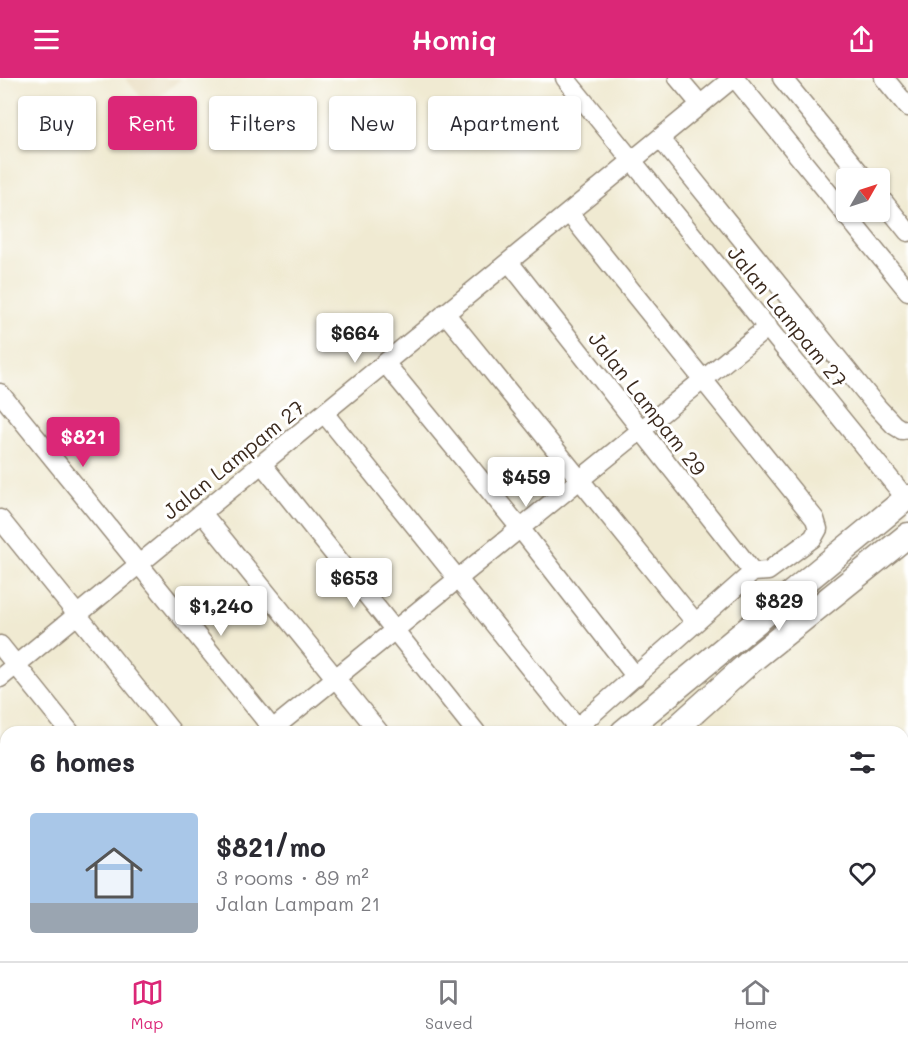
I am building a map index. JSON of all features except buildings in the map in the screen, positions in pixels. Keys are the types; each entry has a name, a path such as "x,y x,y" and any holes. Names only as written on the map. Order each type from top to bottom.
{"main road":[{"path":"630,726 907,499"},
{"path":"679,726 751,661 908,535"}],"street":[{"path":"565,78 633,160"},
{"path":"678,78 700,104"},
{"path":"734,78 908,291"},
{"name":"Jalan Lampam 27","path":"0,678 734,78"},
{"path":"782,78 856,168"},
{"path":"884,78 908,107"},
{"path":"660,138 878,408 894,425 902,430 908,429"},
{"name":"Jalan Lampam 27","path":"633,160 907,499"},
{"path":"890,210 908,232"},
{"path":"569,213 818,524 817,534 813,538 768,571 753,572 580,726"},
{"name":"Jalan Lampam 29","path":"509,262 753,572"},
{"path":"446,313 695,622"},
{"path":"278,726 768,327"},
{"path":"385,363 520,528 636,677"},
{"path":"0,393 268,726"},
{"path":"324,413 572,726"},
{"path":"262,464 471,726"},
{"path":"202,513 374,726"},
{"path":"0,519 167,726"},
{"path":"0,645 65,726"}],"shaded area":[{"path":"125,78 182,78 160,96 140,96"}]}
